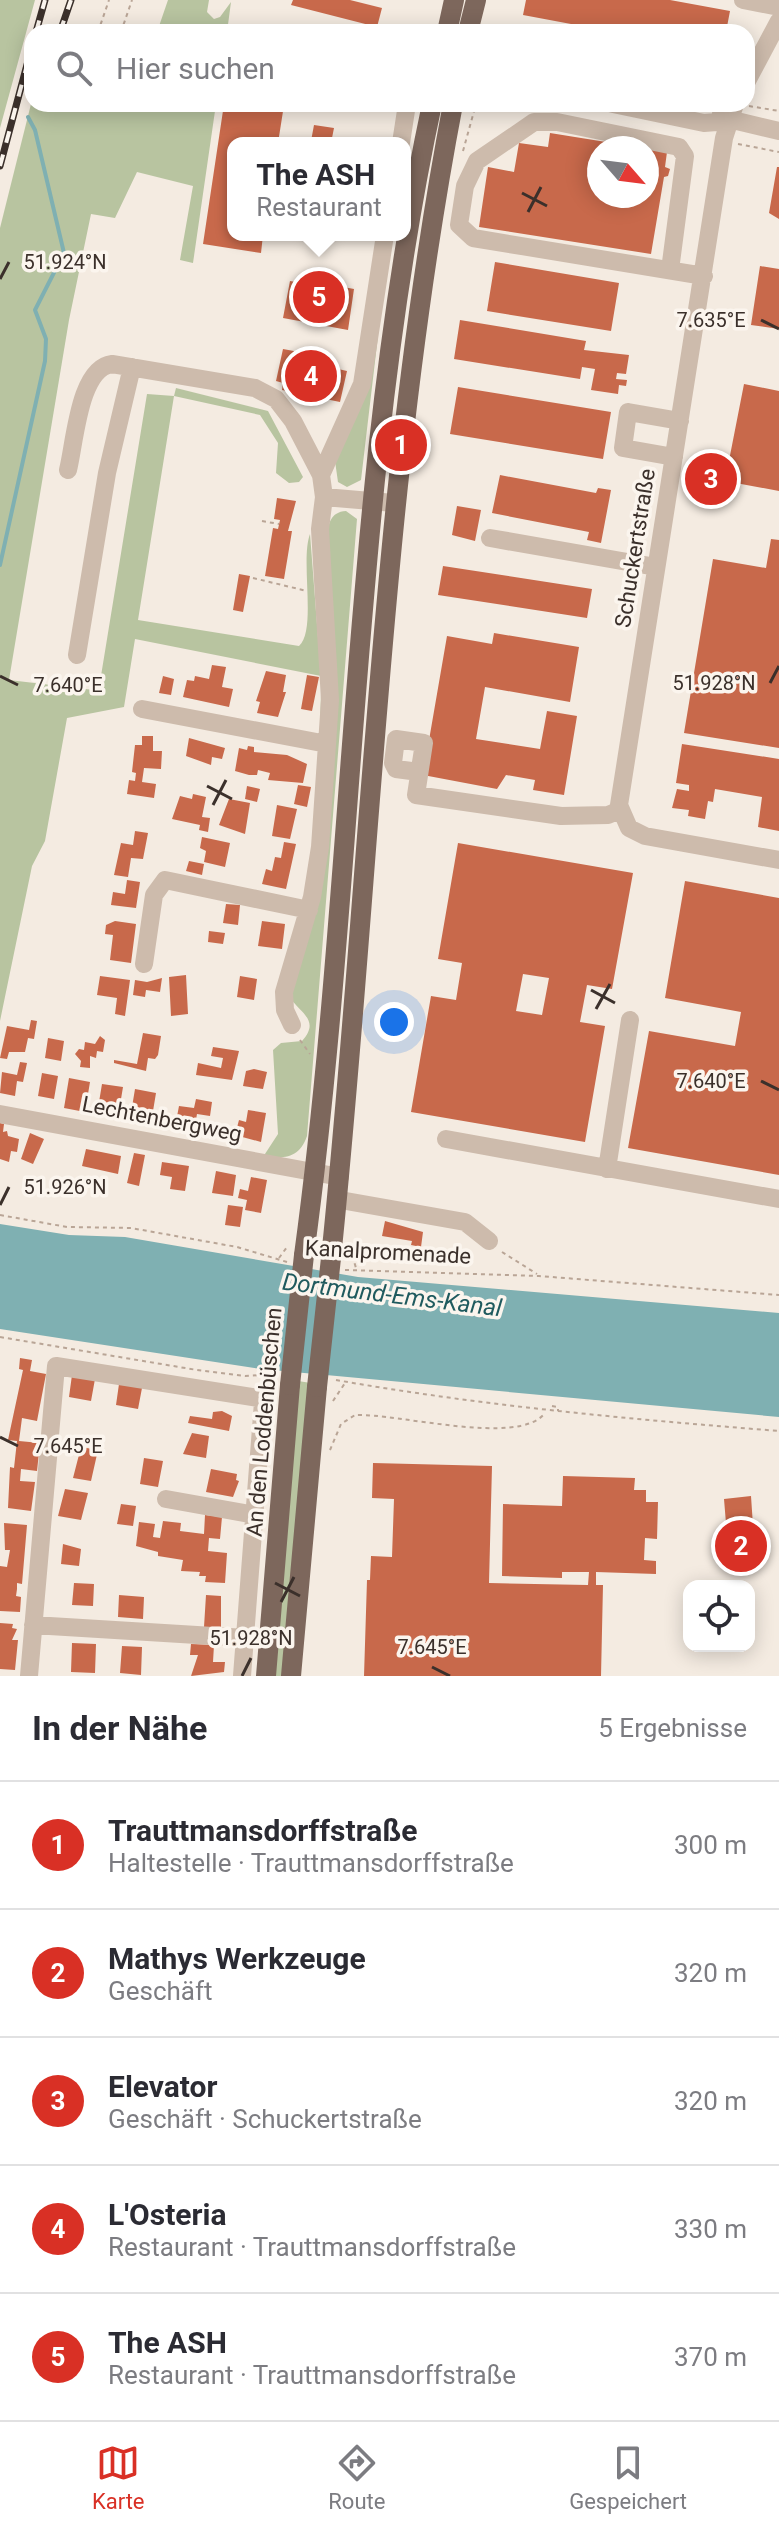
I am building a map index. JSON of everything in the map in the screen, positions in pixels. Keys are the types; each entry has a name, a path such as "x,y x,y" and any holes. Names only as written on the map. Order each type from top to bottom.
{"main road":[{"path":"449,24 454,0"},
{"path":"470,24 476,0"},
{"path":"411,224 431,112"},
{"path":"384,502 452,112"},
{"path":"291,1676 317,1387 334,1263 398,298 408,241"},
{"name":"An den Loddenbüschen","path":"266,1676 301,1259 314,1174 384,502"}],"street":[{"path":"743,0 779,7"},
{"path":"755,66 779,21"},
{"path":"402,137 406,112"},
{"path":"651,112 704,123 731,117"},
{"path":"709,112 779,131"},
{"name":"Schuckertstraße","path":"620,810 620,789 731,117"},
{"path":"670,270 685,156 679,147 557,122 534,122 477,161 465,186 459,225 473,238 704,276"},
{"path":"680,191 716,197"},
{"path":"321,475 362,384 384,241"},
{"path":"68,470 92,376 108,365 255,388 270,395 293,421 321,475 324,497 320,529 330,688 318,871 284,992 285,1010 292,1025"},
{"path":"77,655 107,473 132,367"},
{"path":"674,457 623,448 628,412 680,421"},
{"path":"324,497 384,502"},
{"path":"490,538 656,567"},
{"path":"142,709 327,744"},
{"path":"419,772 396,769 393,763 396,739 424,743 416,795 561,816 608,815 620,810 629,828 645,836 779,860"},
{"path":"144,964 154,895 165,880 309,910"},
{"path":"607,1169 630,1020"},
{"name":"Lechtenbergweg","path":"0,1114 122,1134 340,1177"},
{"path":"446,1139 779,1199"},
{"path":"346,1201 465,1222 489,1241"},
{"name":"An den Loddenbüschen","path":"29,1676 56,1366 261,1399 242,1676"},
{"name":"An den Loddenbüschen","path":"166,1499 255,1515"},
{"path":"33,1625 246,1638"}],"path":[{"path":"101,24 109,0"},
{"path":"124,24 132,0"},
{"path":"731,117 779,111"},
{"path":"731,117 779,152"},
{"path":"262,521 279,524"},
{"path":"253,578 324,595"},
{"name":"Kanalpromenade","path":"0,1215 67,1227 131,1228 301,1259"},
{"path":"489,1241 539,1276"},
{"path":"349,1246 357,1270"},
{"name":"Kanalpromenade","path":"334,1263 357,1270 539,1276 779,1295"},
{"path":"0,1337 215,1372"},
{"path":"333,1402 345,1382"},
{"path":"379,1390 546,1412 779,1431"},
{"path":"552,1406 558,1407 558,1413"},
{"path":"326,1451 332,1449 345,1419 355,1415 489,1429 535,1424 546,1412"}],"green space":[{"path":"0,0 35,0 28,24 24,24 24,40 0,128"},
{"path":"168,0 209,0 207,12 214,19 220,17 231,2 228,24 160,24"},
{"path":"29,112 215,112 193,263 180,260 193,186 137,172 115,218 91,214 69,320 9,680 94,690 100,682 147,394 174,396 138,620 299,646 307,626 307,546 310,534 321,676 135,639 124,707 67,718 45,841 32,866 0,1021 0,228"},
{"path":"378,336 361,480 347,487 338,482 335,461"},
{"path":"176,388 268,411 303,477 299,482 289,483 276,473 278,443 260,415 174,396"},
{"path":"346,511 357,519 307,1136 300,1149 290,1156 263,1157 278,1134 273,1050 281,1043 302,1041 309,1028 307,1018 290,998 314,914 326,537 333,516"},
{"path":"298,1381 311,1383 284,1676 273,1676"}],"water":[{"name":"Dortmund-Ems-Kanal","path":"0,1224 69,1235 125,1237 358,1277 779,1313 779,1417 261,1369 0,1329"}],"building":[{"path":"293,0 350,0 382,8 378,24 365,24 291,5"},
{"path":"526,0 670,0 730,11 728,24 571,24 523,15"},
{"path":"223,112 283,112 279,137 227,137 227,241 262,241 261,253 203,244"},
{"path":"314,125 334,128 332,137 312,137"},
{"path":"550,133 587,139 587,208 659,208 651,254 479,227 488,167 514,172 519,143 548,147"},
{"path":"659,151 667,152 665,167 670,169 668,176 664,177 659,207"},
{"path":"779,167 779,219 769,213"},
{"path":"495,262 619,283 611,331 487,311"},
{"path":"760,266 779,269 779,329 751,325"},
{"path":"307,280 354,289 348,330 283,318 290,281 307,284"},
{"path":"460,320 586,341 584,350 629,355 626,374 617,373 616,379 627,380 626,386 619,385 618,394 591,390 595,369 582,367 580,379 454,359"},
{"path":"283,349 326,357 325,366 347,371 340,402 282,390 283,383 276,381"},
{"path":"744,384 779,391 779,491 725,481"},
{"path":"458,387 611,412 603,459 450,434"},
{"path":"500,475 596,493 598,488 611,490 601,543 587,540 589,532 492,513"},
{"path":"277,498 296,501 288,531 292,531 284,579 265,576 273,528 278,529 280,520 274,519"},
{"path":"457,506 481,510 475,541 452,535"},
{"path":"771,539 779,540 779,748 684,733 713,559 766,568"},
{"path":"443,566 592,589 587,618 438,595"},
{"path":"239,574 250,576 243,612 233,610"},
{"path":"494,633 579,647 570,702 485,687 476,739 540,749 547,711 577,716 564,795 533,790 535,780 506,775 497,789 423,775 447,636 492,644"},
{"path":"212,665 226,667 222,687 233,689 229,707 183,697 187,680 194,681 195,676 209,679"},
{"path":"266,671 286,675 283,692 286,692 278,717 257,713 260,702 256,701"},
{"path":"307,675 319,677 312,711 301,709"},
{"path":"163,676 174,679 171,695 159,693"},
{"path":"142,736 153,736 153,751 162,751 161,769 144,768 142,782 156,784 154,798 127,794 129,780 135,781 136,773 132,772 135,745 142,745"},
{"path":"189,738 225,748 222,759 212,757 211,765 186,756"},
{"path":"682,744 779,759 779,831 758,827 762,797 715,789 713,802 708,801 705,819 688,816 689,810 672,808 677,789 689,791 689,785 676,783"},
{"path":"248,746 254,747 254,752 287,755 307,764 303,783 268,780 270,773 258,770 257,775 235,771 239,748 247,750"},
{"path":"298,785 311,787 307,807 294,804"},
{"path":"247,786 260,789 257,802 245,799"},
{"path":"193,794 206,797 202,817 210,818 208,832 199,830 200,825 172,819 180,796 192,799"},
{"path":"229,799 250,803 245,834 219,825"},
{"path":"277,805 297,809 290,839 272,836"},
{"path":"135,831 148,833 143,859 131,858 128,877 114,875 121,843 133,845"},
{"path":"202,837 230,843 225,867 204,862 206,851 200,848"},
{"path":"284,842 296,844 286,889 262,884 266,869 272,871 275,857 281,858"},
{"path":"458,843 633,873 612,989 587,985 580,1022 605,1026 585,1142 411,1112 431,996 456,1000 462,963 438,959","holes":["523,974 549,978 542,1015 516,1011"]},
{"path":"189,861 204,864 202,875 186,871"},
{"path":"127,880 140,882 136,908 111,905 113,892 125,894"},
{"path":"685,881 779,898 779,1175 628,1148 649,1031 735,1046 741,1012 665,998"},
{"path":"226,904 240,905 238,925 223,923"},
{"path":"115,921 136,924 131,963 110,960 113,935 105,934 106,925"},
{"path":"262,921 285,924 282,949 258,946"},
{"path":"209,931 225,933 223,944 208,942"},
{"path":"186,975 188,1014 171,1016 169,977"},
{"path":"100,976 130,980 125,1016 115,1014 117,998 97,995"},
{"path":"240,976 257,979 254,1000 237,997"},
{"path":"162,978 160,992 146,990 145,997 133,995 135,980 147,982"},
{"path":"31,1020 37,1021 34,1039 28,1038 25,1052 9,1052 7,1059 0,1058 7,1026 29,1030"},
{"path":"143,1033 161,1036 158,1055 155,1059 148,1058 146,1071 114,1063 114,1060 137,1064"},
{"path":"100,1036 105,1040 103,1052 97,1051 96,1058 90,1056 90,1068 80,1067 81,1061 75,1054 79,1049 84,1050 85,1042 95,1044"},
{"path":"48,1038 64,1041 61,1061 45,1058"},
{"path":"213,1047 239,1051 232,1080 196,1075 198,1063 221,1068 223,1058 211,1056"},
{"path":"20,1062 27,1063 23,1082 17,1081 15,1096 0,1093 2,1072 17,1075"},
{"path":"246,1071 267,1072 263,1089 243,1086"},
{"path":"42,1073 58,1076 54,1099 38,1096"},
{"path":"69,1078 90,1082 85,1112 64,1108"},
{"path":"102,1084 123,1087 118,1117 97,1114"},
{"path":"135,1089 156,1093 151,1123 130,1119"},
{"path":"196,1099 212,1102 210,1116 197,1114 194,1131 175,1127 179,1106 194,1108"},
{"path":"248,1110 266,1113 261,1142 235,1135 239,1120 246,1122"},
{"path":"0,1123 4,1124 3,1132 7,1131 8,1136 19,1139 17,1152 11,1151 9,1162 0,1159"},
{"path":"30,1133 44,1139 33,1164 21,1159"},
{"path":"86,1149 121,1156 118,1174 82,1166"},
{"path":"134,1153 145,1155 139,1186 127,1183"},
{"path":"162,1162 189,1166 185,1191 170,1189 172,1177 160,1175"},
{"path":"216,1171 236,1175 233,1196 212,1193"},
{"path":"251,1177 267,1180 261,1213 245,1210 247,1200 238,1198 240,1189 248,1191"},
{"path":"228,1205 243,1207 240,1227 225,1225"},
{"path":"385,1221 423,1232 421,1247 411,1245 412,1241 382,1236"},
{"path":"20,1358 32,1360 30,1371 46,1374 37,1421 22,1418 19,1441 40,1443 37,1471 21,1469 20,1481 35,1482 31,1511 8,1508 10,1467 14,1468 17,1441 8,1440 23,1370 19,1369"},
{"path":"72,1375 95,1379 91,1401 69,1397"},
{"path":"119,1384 142,1388 138,1409 116,1405"},
{"path":"222,1411 232,1416 229,1431 188,1423 190,1416 212,1419 213,1412"},
{"path":"192,1433 209,1436 206,1458 183,1454"},
{"path":"81,1447 98,1450 91,1481 73,1478"},
{"path":"144,1458 163,1461 158,1487 140,1484"},
{"path":"373,1463 492,1466 489,1583 588,1585 589,1572 562,1572 562,1578 502,1576 503,1504 562,1506 563,1476 635,1478 634,1490 646,1490 646,1502 658,1502 657,1539 645,1538 644,1560 656,1561 656,1574 596,1572 596,1585 603,1585 601,1676 364,1676 367,1580 370,1580 371,1556 392,1557 394,1499 372,1498"},
{"path":"211,1469 237,1474 236,1480 239,1481 233,1497 206,1492"},
{"path":"65,1489 88,1493 81,1520 58,1516"},
{"path":"751,1496 756,1570 730,1572 724,1499"},
{"path":"121,1504 136,1506 133,1526 117,1524"},
{"path":"205,1515 222,1517 220,1539 209,1538 208,1551 227,1553 225,1583 205,1582 206,1576 199,1576 200,1572 181,1571 183,1560 158,1556 158,1552 136,1546 139,1522 155,1524 153,1537 160,1538 163,1521 181,1523 180,1531 204,1534"},
{"path":"4,1523 27,1525 22,1584 17,1583 16,1596 21,1597 20,1612 0,1611 0,1566 7,1567 10,1550 5,1550"},
{"path":"63,1544 81,1549 79,1566 61,1564"},
{"path":"74,1583 94,1584 93,1606 72,1605"},
{"path":"119,1595 144,1597 143,1619 118,1617"},
{"path":"206,1595 221,1596 221,1628 204,1627"},
{"path":"0,1623 13,1624 12,1628 17,1629 12,1640 18,1640 15,1670 0,1669"},
{"path":"72,1643 96,1644 95,1673 71,1672"},
{"path":"191,1644 214,1645 213,1662 225,1662 224,1672 191,1676 198,1655 190,1655"},
{"path":"122,1646 142,1647 141,1675 120,1673"}],"waterway":[{"path":"0,565 45,361 46,339 35,310 64,253 35,130 28,117"}],"railway":[{"path":"38,24 45,0"},
{"path":"63,24 71,0"},
{"path":"0,166 24,76"}],"place":[{"name":"The ASH","path":"319,297"},
{"name":"L'Osteria","path":"311,376"},
{"name":"Trauttmansdorffstraße","path":"401,445"},
{"name":"Elevator","path":"711,479"},
{"name":"Mathys Werkzeuge","path":"741,1546"}]}
